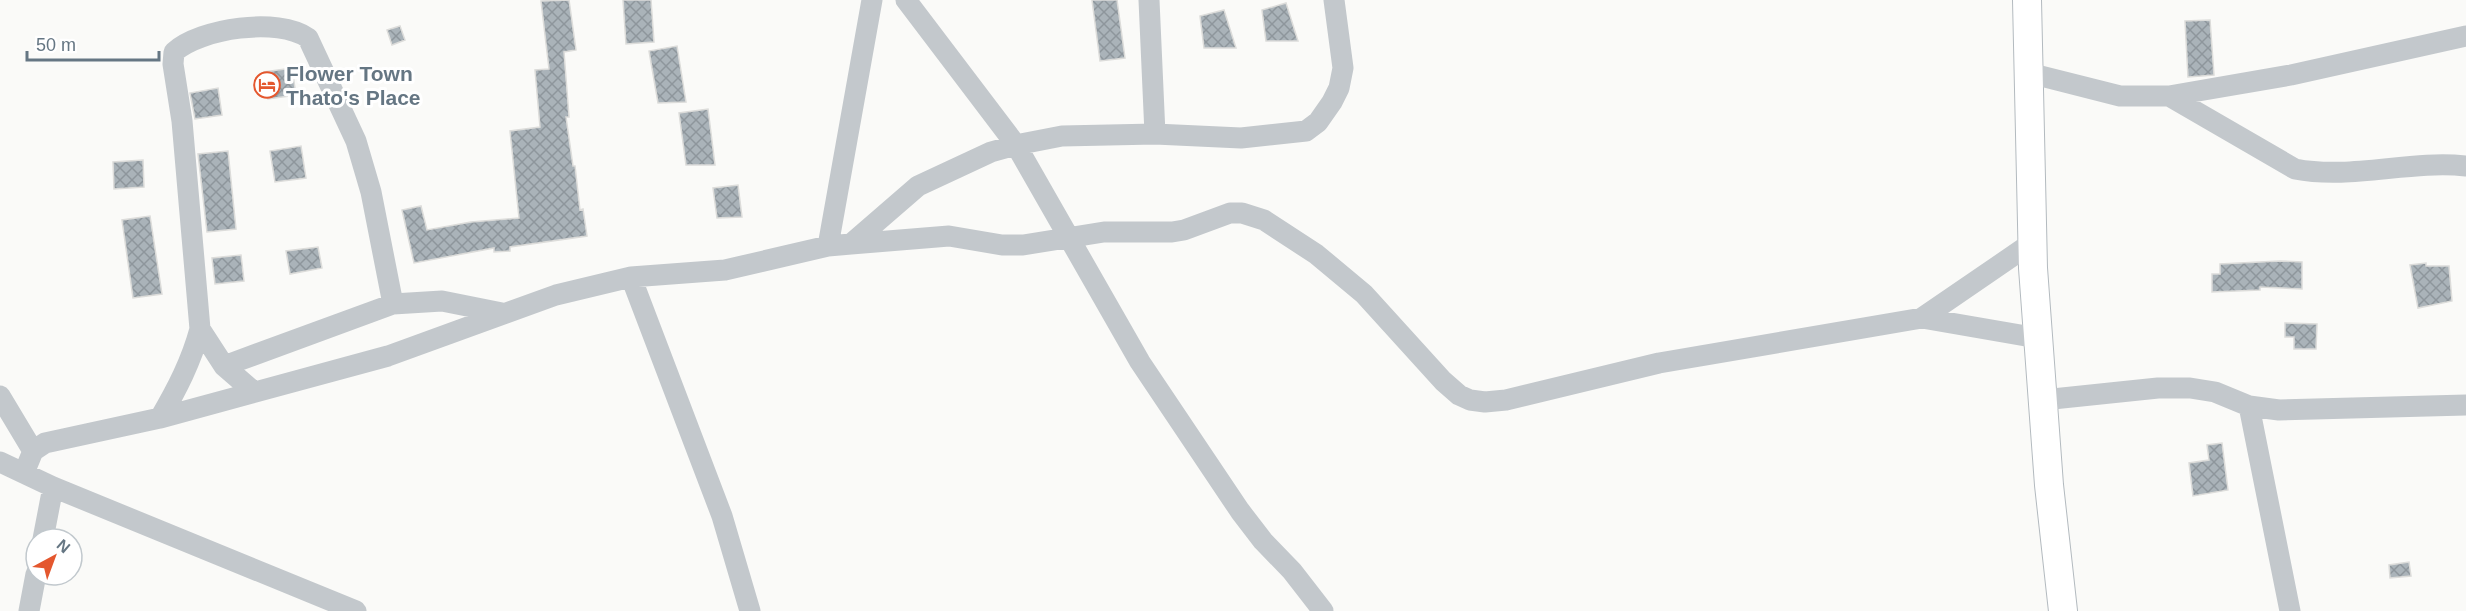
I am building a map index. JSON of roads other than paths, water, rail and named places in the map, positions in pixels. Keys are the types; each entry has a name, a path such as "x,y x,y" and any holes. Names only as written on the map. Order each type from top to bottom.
{"main road":[{"path":"2028,0 2033,242 2038,338 2049,485 2063,611"}],"street":[{"path":"828,246 872,0"},
{"path":"906,0 1016,145 1140,362 1239,511 1263,541 1292,571 1323,611"},
{"path":"1149,0 1155,134"},
{"path":"851,244 918,186 991,152 1016,145 1062,136 1155,134 1241,138 1306,131 1318,122 1339,88 1343,68 1334,0"},
{"path":"160,418 181,383 193,356 200,330 182,121 173,64 174,52 183,44 202,37 243,29 287,29 308,38 356,141 371,192 393,304"},
{"path":"2029,73 2120,96 2169,96 2291,75 2466,36"},
{"path":"2169,96 2295,169 2319,174 2444,163 2466,166"},
{"path":"24,473 33,451 45,443 60,438 160,418 388,356 556,295 631,277 725,270 828,246 851,244 949,236 1002,245 1023,245 1104,232 1184,230 1230,213 1242,213 1264,220 1316,254 1364,294 1443,381 1459,395 1470,400 1485,402 1506,400 1659,363 1922,318 2038,338"},
{"path":"1922,318 2033,242"},
{"path":"631,277 722,516 750,611"},
{"path":"224,366 393,304 442,301 502,313"},
{"path":"200,330 224,366 254,393"},
{"path":"2043,400 2158,388 2190,388 2215,392 2249,406 2279,410 2466,405"},
{"path":"0,396 33,451"},
{"path":"2249,406 2290,611"},
{"path":"0,462 53,487 356,611"},
{"path":"45,527 53,487"},
{"path":"29,611 34,587"}],"place":[{"name":"Flower Town Thato's Place","path":"267,85"}]}
